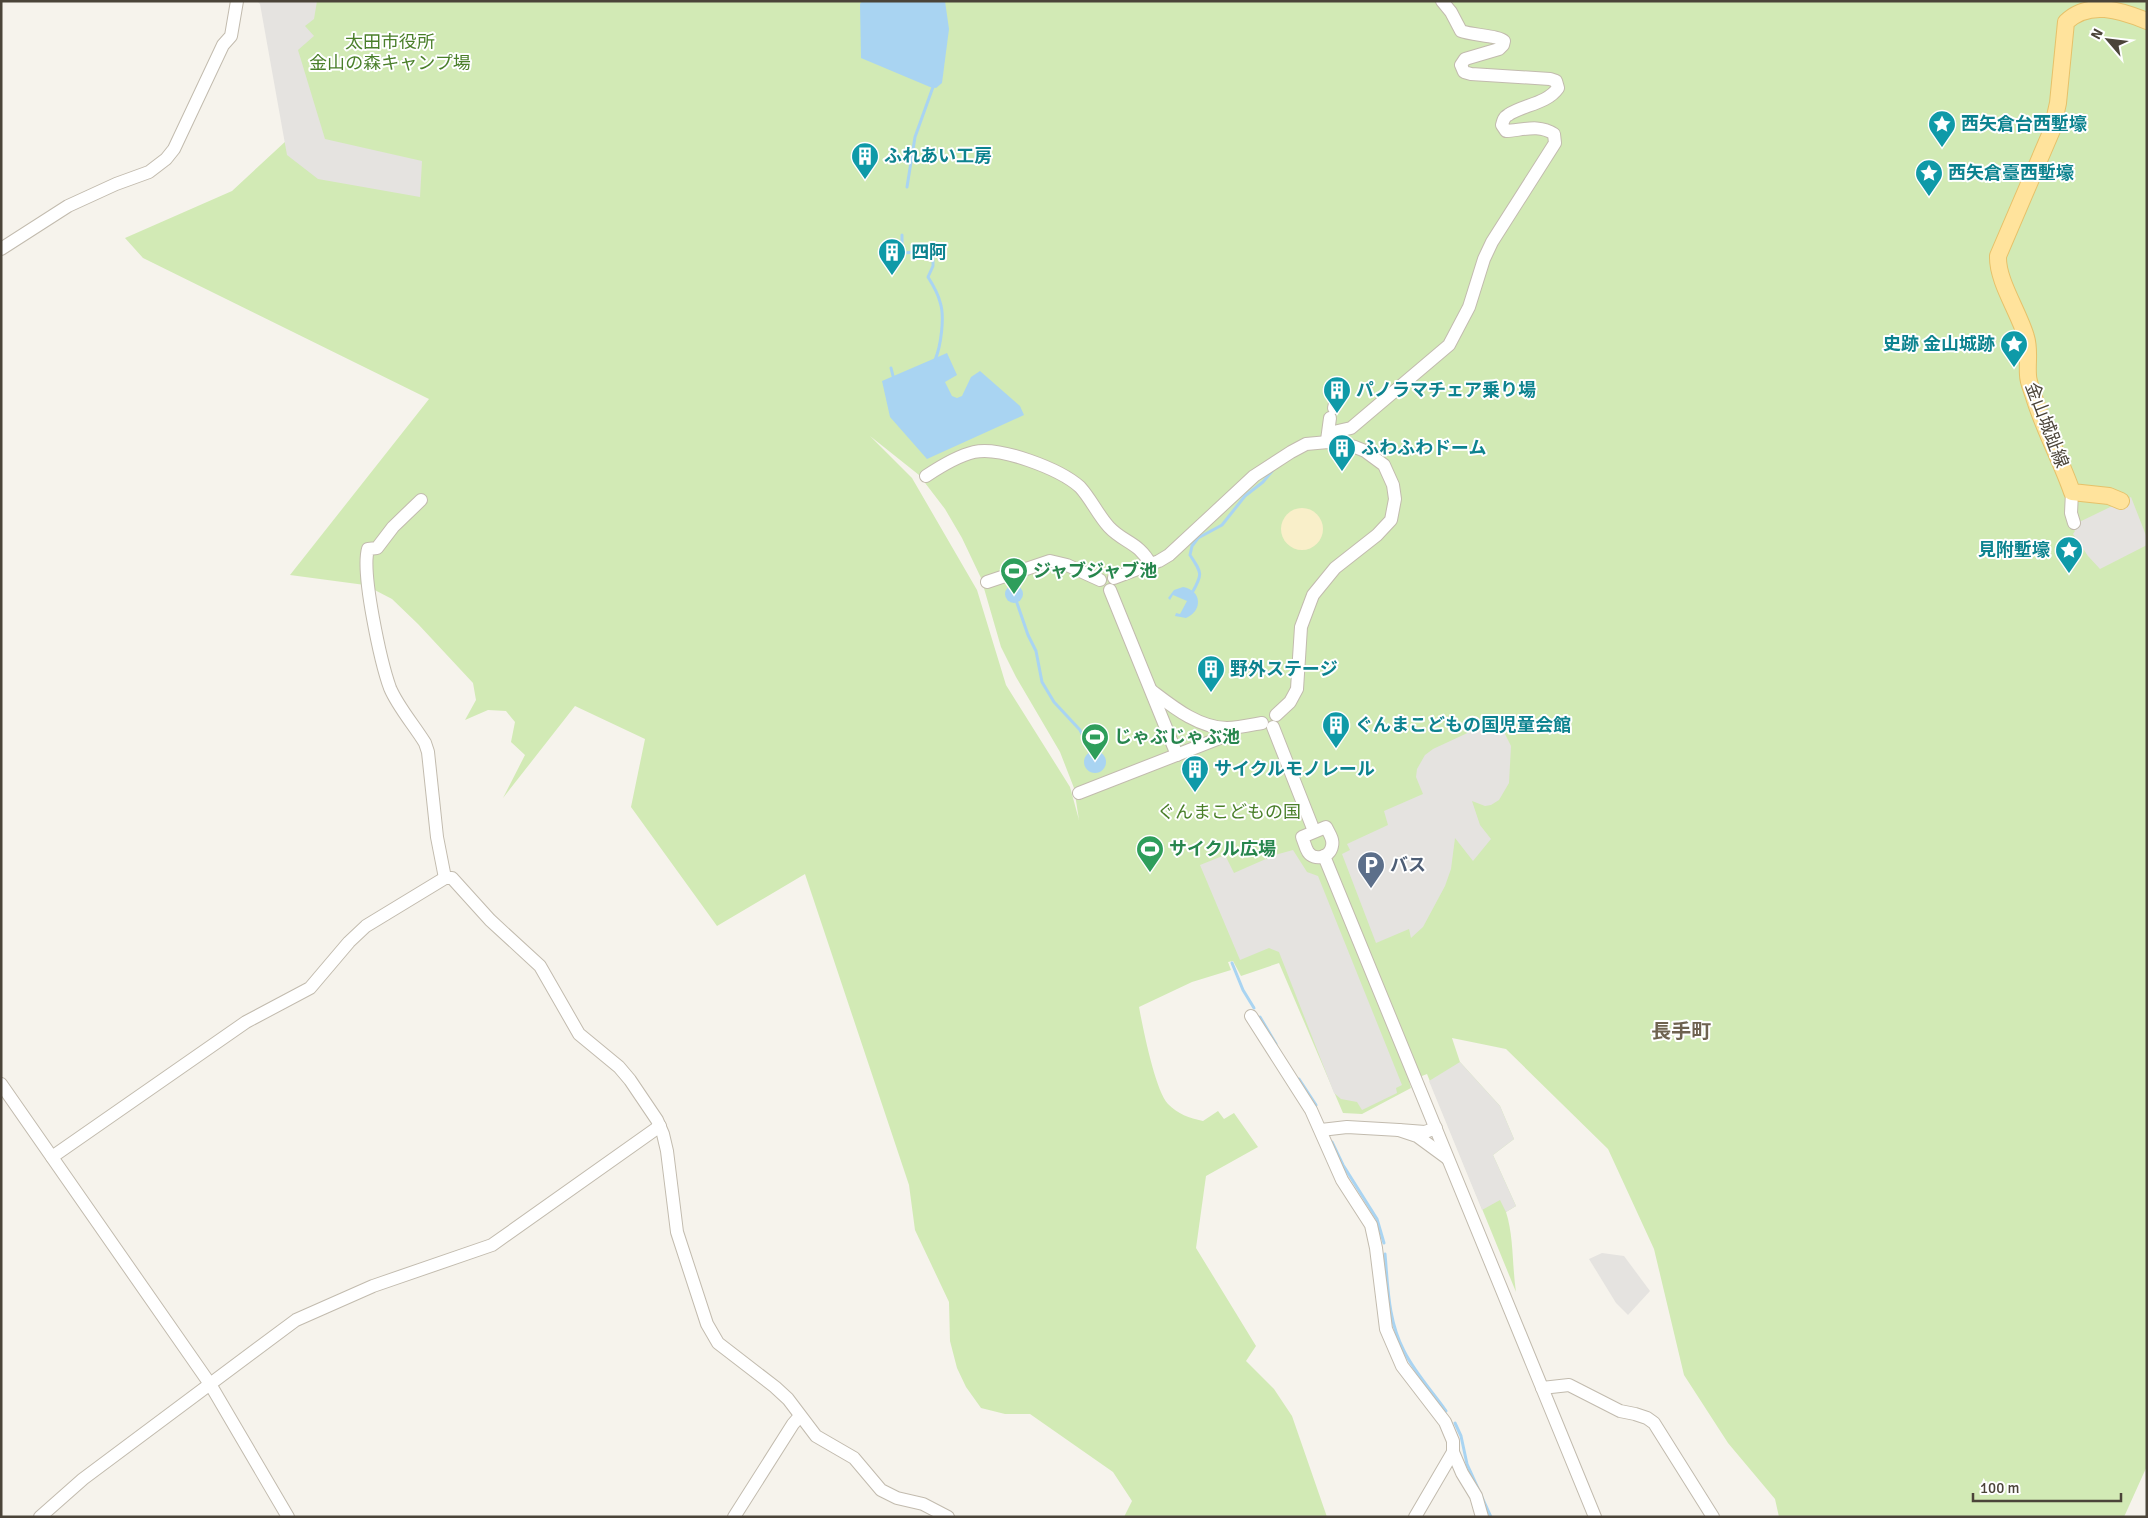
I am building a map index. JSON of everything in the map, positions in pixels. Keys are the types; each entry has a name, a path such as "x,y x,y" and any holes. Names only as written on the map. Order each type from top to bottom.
{"main road":[{"name":"金山城趾線","path":"2072,492 2064,469 2046,433 2035,399 2028,375 2027,340 2018,312 1999,273 1998,256 2052,130 2058,103 2066,22 2070,17 2089,6 2125,12 2147,21"},
{"path":"2072,492 2109,496 2122,501"}],"street":[{"path":"1,249 68,206 116,184 149,172 166,158 174,149 223,45 231,36 237,1"},
{"path":"1112,584 1169,555 1254,476 1270,464 1306,444 1351,428 1449,345 1469,308 1484,259 1492,242 1555,143 1554,134 1542,129 1525,128 1506,131 1502,125 1504,118 1554,94 1558,88 1556,81 1550,79 1464,72 1461,65 1465,59 1499,49 1504,41 1500,37 1479,36 1461,31 1451,12 1442,1"},
{"path":"1328,437 1334,407"},
{"path":"1152,691 1184,714 1208,725 1226,728 1270,722 1290,702 1297,689 1301,627 1313,595 1335,568 1385,527 1394,511 1393,484 1384,465 1365,451 1328,437"},
{"path":"926,476 963,456 983,451 1038,463 1058,472 1078,486 1111,530 1134,544 1145,554 1151,565"},
{"path":"2072,492 2071,513 2074,523"},
{"path":"421,500 393,527 377,548 368,549 366,554 378,647 391,689 425,743 428,752 437,837 445,878"},
{"path":"987,582 1050,561 1067,565 1100,580 1108,574 1177,755"},
{"path":"1270,722 1312,826"},
{"path":"1079,793 1220,738 1226,728"},
{"path":"1324,856 1594,1517"},
{"path":"52,1157 240,1026 310,988 366,926 445,878 456,880 490,920 540,966 579,1034 619,1067 630,1080 660,1126 667,1152 677,1232 701,1306 714,1338 728,1353 775,1387 788,1399 816,1436 854,1458 881,1490 897,1498 923,1504 945,1516"},
{"path":"1251,1016 1321,1130 1328,1152 1342,1180 1367,1218 1374,1233 1384,1321 1396,1353 1415,1384 1445,1422 1453,1441 1454,1452 1462,1474 1476,1496 1482,1517"},
{"path":"1,1084 210,1384 288,1517"},
{"path":"40,1517 83,1480 296,1320 373,1286 492,1245 660,1126"},
{"path":"1321,1130 1347,1127 1425,1132 1436,1128"},
{"path":"1398,1130 1417,1136 1449,1160"},
{"path":"1542,1388 1563,1384 1569,1385 1620,1411 1647,1418 1654,1423 1713,1517"},
{"path":"734,1517 800,1416"},
{"path":"1415,1517 1454,1452"}],"green space":[{"path":"278,1 2147,1 2147,1466 2124,1517 1779,1517 1775,1499 1728,1443 1684,1375 1654,1249 1608,1149 1506,1049 1452,1038 1460,1062 1500,1106 1514,1139 1493,1155 1516,1206 1506,1212 1509,1222 1516,1292 1427,1074 1409,1081 1411,1088 1362,1114 1343,1113 1279,963 1241,976 1233,961 1228,962 1231,970 1192,982 1139,1007 1154,1073 1163,1097 1168,1104 1184,1115 1203,1121 1218,1111 1224,1119 1234,1113 1258,1147 1206,1176 1196,1248 1256,1346 1246,1361 1274,1389 1292,1416 1327,1517 1124,1517 1132,1501 1113,1472 1030,1414 1005,1414 981,1408 966,1387 957,1368 950,1341 949,1302 915,1230 909,1185 805,874 717,926 631,807 645,739 575,706 503,798 525,755 511,742 515,722 506,711 488,710 465,720 476,700 473,683 392,599 365,585 290,575 429,399 143,258 125,238 232,191 300,128","holes":["870,436 919,475 945,509 962,538 981,578 1001,647 1016,677 1060,752 1074,788 1079,820 1070,787 1006,685 977,590 912,478"]}],"sand":[{"path":"1298,508 1306,508 1317,514 1323,529 1317,544 1306,550 1298,550 1287,544 1281,533 1281,525 1287,514"}],"shaded area":[{"path":"257,1 317,1 314,19 305,26 314,36 298,50 325,139 422,161 420,197 318,179 287,155 260,4"},
{"path":"2131,497 2147,538 2147,545 2100,569 2088,556 2073,534 2075,531 2071,526"},
{"path":"1489,723 1495,724 1503,730 1511,746 1509,783 1499,800 1485,806 1472,801 1480,825 1491,839 1473,861 1455,838 1451,869 1445,886 1423,927 1411,938 1409,929 1376,943 1342,854 1350,850 1347,844 1388,825 1384,811 1423,794 1416,777 1417,769 1425,755 1433,749"},
{"path":"1293,850 1307,872 1318,876 1402,1085 1396,1088 1397,1093 1362,1110 1357,1102 1341,1099 1334,1093 1279,952 1269,948 1240,960 1200,865 1225,855 1234,873 1275,855"},
{"path":"1460,1062 1500,1106 1514,1139 1493,1155 1516,1206 1506,1212 1500,1200 1482,1210 1429,1081"},
{"path":"1602,1253 1624,1256 1650,1291 1628,1315 1616,1303 1589,1259"}],"water":[{"path":"862,1 945,1 949,29 942,83 936,88 930,87 861,58 860,4"},
{"path":"947,353 957,375 945,382 952,396 957,398 962,396 971,377 980,371 1020,406 1024,415 927,459 890,417 882,381"},
{"name":"ジャブジャブ池","path":"1010,585 1018,585 1023,590 1021,601 1010,603 1005,598 1005,590"},
{"path":"1183,587 1194,592 1198,601 1195,611 1186,618 1175,616 1176,613 1180,614 1187,601 1173,595 1170,600 1168,598 1174,590"},
{"name":"じゃぶじゃぶ池","path":"1095,751 1103,754 1106,762 1103,770 1095,773 1087,770 1084,762 1087,754"}],"waterway":[{"path":"907,187 915,137 933,87"},
{"path":"902,235 902,253 933,251 933,266 928,277 938,295 942,315 941,339 935,360"},
{"path":"891,368 893,376"},
{"path":"1192,593 1200,574 1190,555 1192,546 1198,538 1222,525 1245,496 1263,482 1273,470"},
{"path":"1017,603 1028,635 1036,651 1042,682 1054,702 1080,730 1090,752"},
{"path":"1232,963 1243,990 1254,1008"},
{"path":"1260,1017 1276,1044"},
{"path":"1299,1079 1316,1105"},
{"path":"1332,1142 1343,1165 1377,1219 1384,1243"},
{"path":"1385,1254 1390,1304 1399,1340 1413,1367 1446,1411"},
{"path":"1455,1423 1461,1436 1467,1464 1491,1517"}],"place":[{"name":"西矢倉台西塹壕","path":"1942,148"},
{"name":"ふれあい工房","path":"865,180"},
{"name":"西矢倉臺西塹壕","path":"1929,197"},
{"name":"四阿","path":"892,276"},
{"name":"史跡 金山城跡","path":"2014,368"},
{"name":"パノラマチェア乗り場","path":"1337,414"},
{"name":"ふわふわドーム","path":"1342,472"},
{"name":"見附塹壕","path":"2069,574"},
{"name":"ジャブジャブ池","path":"1014,595"},
{"name":"野外ステージ","path":"1211,693"},
{"name":"ぐんまこどもの国児童会館","path":"1336,749"},
{"name":"じゃぶじゃぶ池","path":"1095,761"},
{"name":"サイクルモノレール","path":"1195,793"},
{"name":"サイクル広場","path":"1150,873"},
{"name":"バス","path":"1371,889"}],"district":[{"name":"長手町","path":"1681,1031"}],"park label":[{"name":"太田市役所 金山の森キャンプ場","path":"390,52"},
{"name":"ぐんまこどもの国","path":"1229,812"}]}
